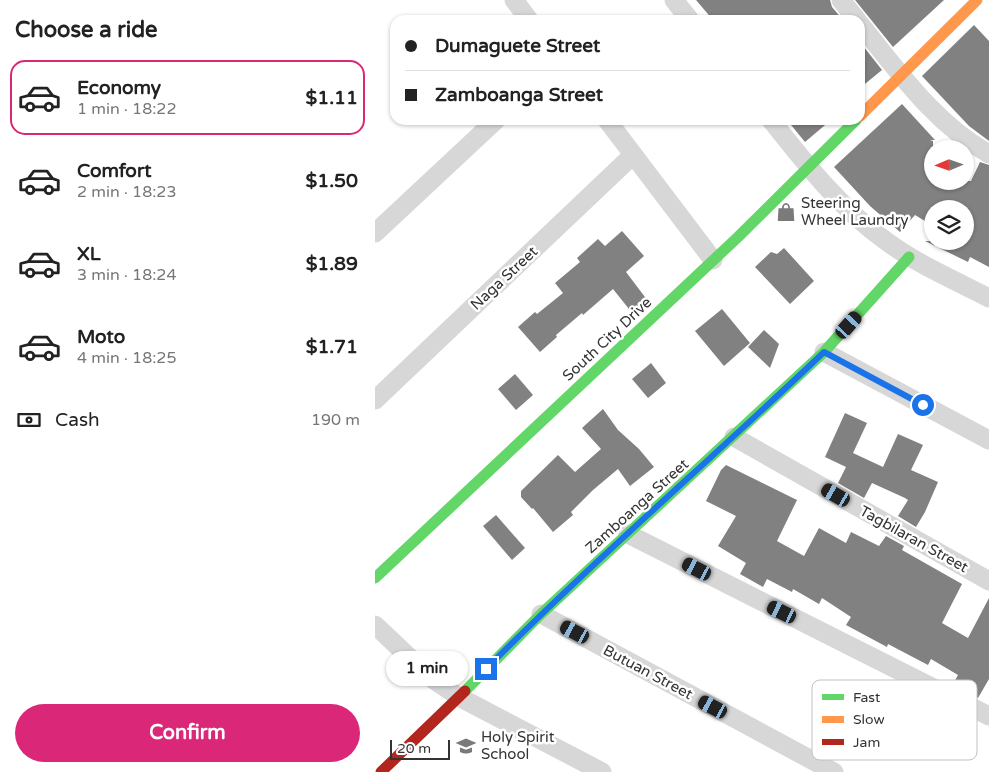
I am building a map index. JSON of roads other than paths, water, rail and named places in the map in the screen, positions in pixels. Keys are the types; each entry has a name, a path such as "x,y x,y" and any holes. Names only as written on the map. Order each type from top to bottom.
{"street":[{"path":"514,0 525,15"},
{"path":"674,0 686,15"},
{"path":"841,0 853,15"},
{"path":"865,111 977,0"},
{"path":"865,30 928,106 957,133 989,154"},
{"path":"375,233 492,125"},
{"path":"611,125 713,260"},
{"path":"775,125 809,168 865,226 909,257 989,298"},
{"name":"South City Drive","path":"375,578 450,505 713,260 851,125"},
{"name":"Naga Street","path":"375,400 633,156"},
{"name":"Zamboanga Street","path":"381,772 541,614 824,352 909,257"},
{"path":"824,352 989,440"},
{"name":"Tagbilaran Street","path":"734,437 989,581"},
{"path":"628,534 918,680"},
{"name":"Butuan Street","path":"541,614 834,772"},
{"path":"375,625 431,678 459,697 602,772"},
{"path":"977,710 989,716"}],"place":[{"name":"Steering Wheel Laundry","path":"786,212"},
{"name":"Holy Spirit School","path":"466,746"}]}
